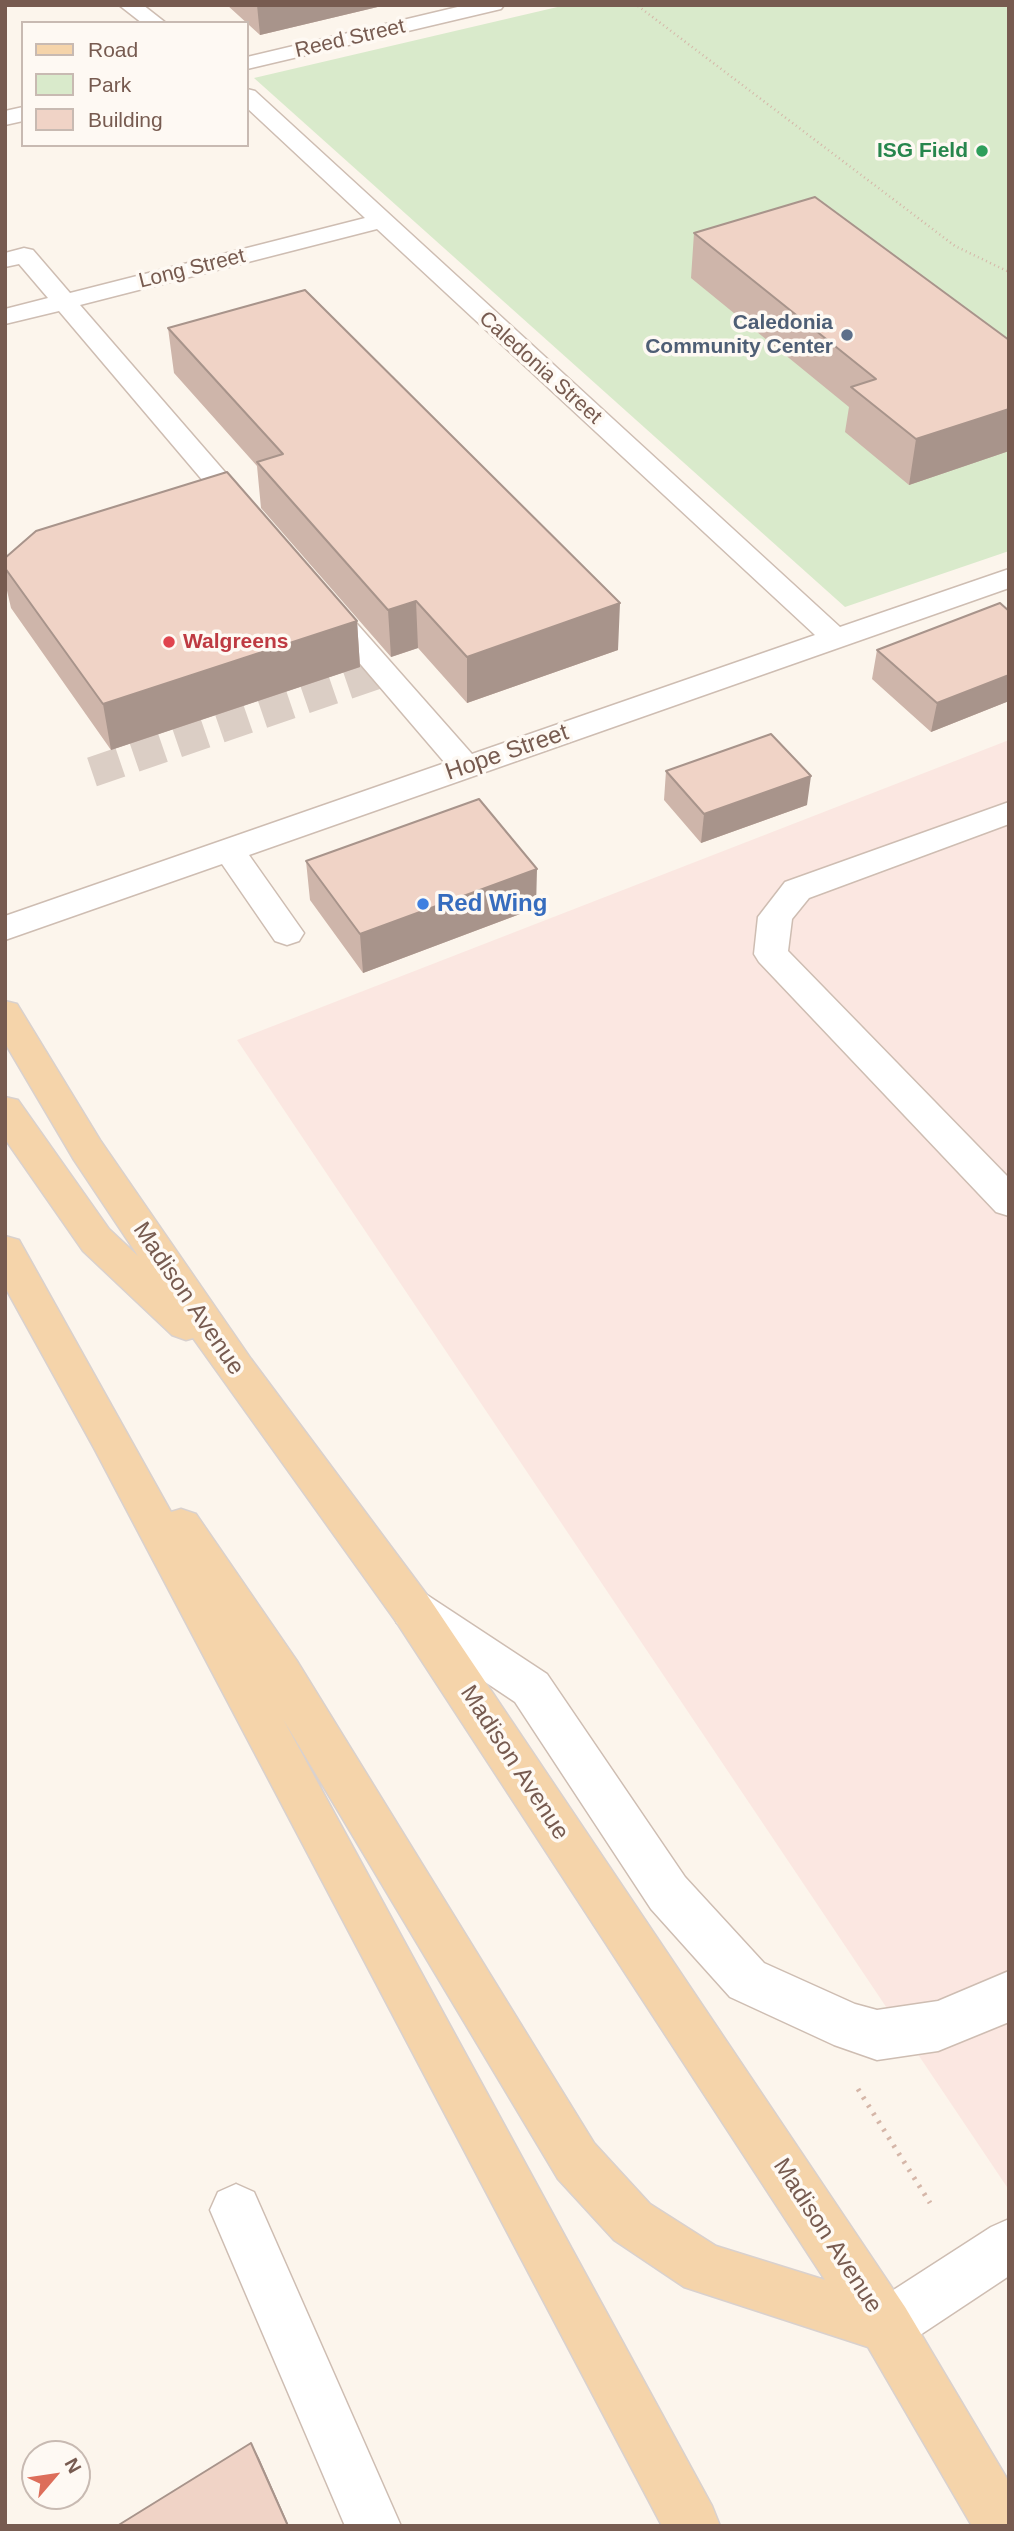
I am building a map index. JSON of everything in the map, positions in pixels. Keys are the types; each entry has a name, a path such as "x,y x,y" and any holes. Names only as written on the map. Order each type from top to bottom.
{"main road":[{"name":"Madison Avenue","path":"5,1013 87,1150 237,1371 412,1609 886,2326 1003,2526"},
{"path":"5,1110 96,1240 237,1371"},
{"path":"5,1251 60,1348 692,2526"},
{"path":"60,1348 281,1675 576,2161 632,2222 703,2268 886,2326"}],"street":[{"path":"129,5 153,21"},
{"name":"Reed Street","path":"248,63 494,5"},
{"name":"Caledonia Street","path":"248,97 835,638"},
{"name":"Long Street","path":"5,317 380,221"},
{"path":"5,260 24,255 260,530"},
{"name":"Hope Street","path":"5,928 1009,578"},
{"path":"304,581 466,767"},
{"path":"1009,812 797,890 775,917 771,954 1009,1202"},
{"path":"228,849 287,933"},
{"path":"412,1609 531,1688 668,1893 747,1980 851,2028 877,2035 938,2026 994,2004 1009,1995"},
{"path":"236,2210 373,2526"},
{"path":"886,2326 1009,2245"}],"path":[{"path":"638,6 736,77 955,246 1009,272"},
{"path":"856,2080 859,2091 930,2203"}],"shaded area":[{"path":"1009,740 1009,2190 237,1040"}],"green space":[{"name":"ISG Field","path":"566,5 1009,5 1009,551 845,607 254,78"}],"building":[{"path":"815,197 1009,340 1009,409 916,439 851,387 876,379 694,233"},
{"path":"305,290 620,603 467,657 416,601 388,610 257,462 283,454 168,328"},
{"path":"227,472 357,621 103,704 5,568 5,558 36,531"},
{"path":"1000,603 1009,611 1009,675 937,703 877,650"},
{"path":"771,734 811,776 704,814 666,771"},
{"path":"479,799 537,869 360,934 306,861"},
{"path":"251,2443 288,2526 117,2526"}],"tunnel":[{"path":"92,772 383,672"}],"place":[{"name":"ISG Field","path":"982,151"},
{"name":"Caledonia Community Center","path":"847,335"},
{"name":"Walgreens","path":"169,642"},
{"name":"Red Wing","path":"423,904"}]}
